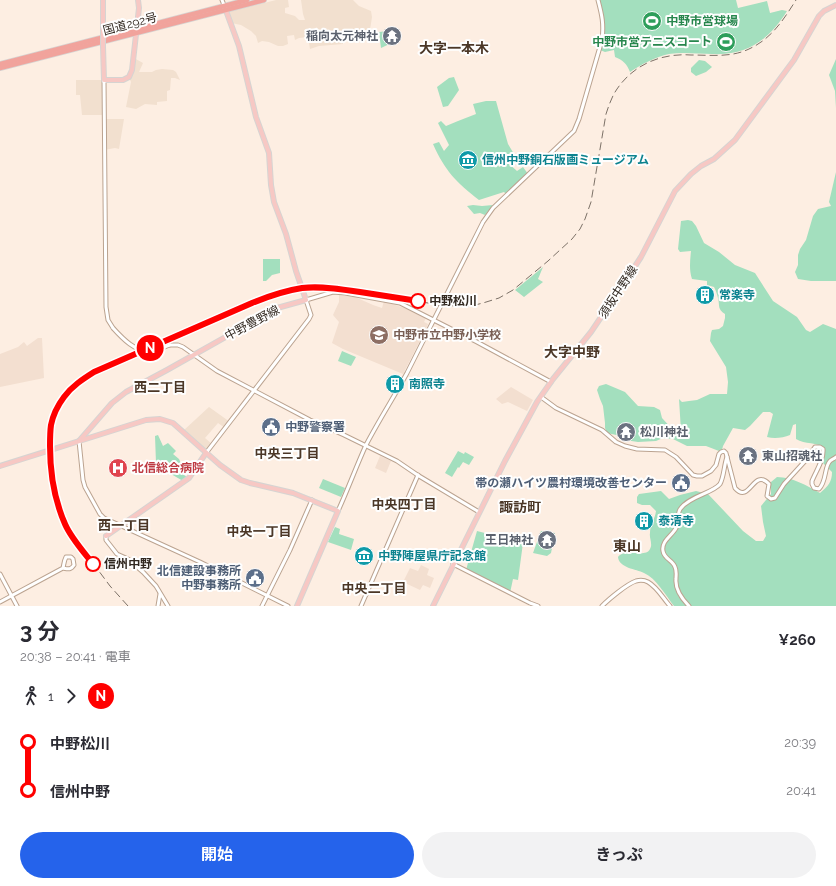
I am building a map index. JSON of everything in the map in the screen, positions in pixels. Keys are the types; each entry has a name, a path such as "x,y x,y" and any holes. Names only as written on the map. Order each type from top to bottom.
{"highway":[{"name":"国道292号","path":"0,64 137,30 247,0"},
{"name":"国道292号","path":"225,7 264,0"},
{"name":"国道292号","path":"0,68 137,30"}],"main road":[{"path":"103,0 104,80 123,80 129,77 132,70 139,8 138,0"},
{"name":"須坂中野線","path":"433,606 530,415 551,382 592,332 641,257 675,191 691,174 714,158 735,140 794,60 819,16 824,11 836,5"},
{"path":"225,7 238,46 256,117 269,153 271,185 274,202 286,234 306,300"},
{"name":"中野豊野線","path":"79,441 119,397 146,380 168,370 277,308 306,300"},
{"path":"0,466 146,420 160,419 173,423 220,465 241,480 293,493 338,510 298,606"},
{"path":"106,536 189,478 206,453"}],"street":[{"path":"222,0 225,7"},
{"path":"338,510 366,446 388,404 397,391 487,216 493,208 574,131 602,40 604,29 598,0"},
{"path":"104,80 106,307 108,320 119,335 143,351 154,351 170,345 183,346 217,371 310,420 397,461 480,512"},
{"path":"206,453 309,319 310,315 306,300 333,292 400,303 551,382"},
{"path":"541,397 556,408 602,430 616,442 625,446 637,449 665,450 676,457 693,475 702,476 711,471 716,465 719,454 724,452 726,453 735,488 740,492 745,492 748,491 754,483 760,479 764,480 769,484 767,496 771,499 775,498 784,484 806,460 815,447 820,447 823,449 823,452 812,482 814,488 819,489 821,487 829,462 836,457"},
{"path":"79,441 83,480 87,492 104,518 200,562 288,606"},
{"path":"689,606 680,595 676,586 675,566 666,558 662,550 665,541 678,526 678,513 681,507 690,500 715,488 720,483 726,457"},
{"path":"361,606 418,475"},
{"path":"262,606 312,500"},
{"path":"106,536 106,540 117,554 128,559 139,568 156,586 168,606"},
{"path":"0,602 63,568 73,568 73,559 71,557 66,557 63,568"},
{"path":"453,564 538,606"},
{"path":"0,574 17,606"},
{"path":"602,606 629,585 636,581 642,580 654,586 670,606"},
{"path":"158,606 160,594"}],"shaded area":[{"path":"276,0 288,0 289,7 285,8 285,13 295,16 299,20 305,20 301,0 353,0 359,6 371,11 372,17 369,36 351,31 350,39 344,38 343,44 319,46 310,49 308,37 295,40 294,35 287,36 288,44 278,46 269,42 262,41 258,43 256,36 251,31 241,25 231,23 227,12"},
{"path":"134,58 143,63 139,72 152,72 162,69 173,70 176,72 180,80 171,78 170,90 167,91 167,101 157,102 157,105 145,104 136,109 126,107 131,82 129,77"},
{"path":"76,80 104,80 104,115 82,115 80,95 76,95"},
{"path":"104,119 124,119 119,149 115,148 104,150"},
{"name":"中野市立中野小学校","path":"339,295 355,297 382,308 384,301 407,309 426,318 424,322 428,324 427,327 403,374 332,343 339,322 333,315 339,302"},
{"path":"38,338 42,338 44,378 0,387 0,354 18,347 24,342 27,346"},
{"path":"511,387 533,400 527,411 508,402 502,404 496,399"},
{"path":"209,407 230,422 225,428 218,423 205,438 213,445 206,453 183,431"},
{"path":"380,456 391,461 386,473 375,468"},
{"path":"421,565 429,569 427,575 434,578 430,588 423,585 420,590 403,582 410,568 418,571"}],"green space":[{"path":"598,0 736,0 738,8 767,1 770,13 782,10 787,11 765,38 746,49 725,54 669,54 649,61 630,72 628,67 620,59 615,57 614,50 605,52 600,50 603,29"},
{"path":"399,30 400,39 381,48 379,32"},
{"path":"836,59 836,108 835,91 829,75"},
{"path":"699,60 705,61 712,67 706,72 696,76 691,72 691,68"},
{"path":"454,77 459,90 448,106 443,107 437,87 449,78"},
{"path":"486,101 496,101 508,144 514,154 497,162 499,167 508,163 517,171 523,167 528,174 507,195 504,192 479,200 447,169 433,144 439,142 444,151 449,145 438,123 441,121 446,126 476,114 473,104"},
{"path":"836,172 836,281 811,281 798,279 795,272 798,265 798,255 800,249 806,240 813,216 818,209 831,206 829,202"},
{"path":"493,205 485,215 480,213 474,214 467,206"},
{"path":"681,221 692,221 696,226 704,243 719,252 735,265 755,273 773,301 797,317 806,330 810,332 823,324 836,329 836,606 674,606 653,579 644,573 628,568 619,561 618,557 621,554 644,553 651,547 650,530 656,511 650,505 642,505 637,503 637,497 639,494 661,491 669,499 696,491 708,494 743,531 756,541 763,541 766,536 761,506 771,494 771,482 777,477 783,477 800,482 820,493 831,479 832,472 823,463 825,449 818,445 796,439 796,424 793,425 790,435 778,438 767,437 773,414 770,412 763,412 745,430 733,428 722,450 719,451 706,446 687,446 673,439 663,438 656,441 638,442 625,440 621,436 607,433 605,428 603,406 597,390 599,386 606,384 625,392 638,406 654,407 660,410 662,418 674,431 681,431 679,399 682,402 697,400 710,394 727,394 728,382 726,367 710,341 712,330 719,329 723,326 725,314 720,309 718,297 714,287 707,285 707,281 692,279 690,269 691,251 680,252 678,249"},
{"path":"263,259 280,259 280,273 272,275 266,281 263,281"},
{"path":"543,267 538,279 543,282 524,297 515,290"},
{"path":"342,351 356,357 351,366 338,361"},
{"path":"158,435 163,446 168,443 176,451 173,454 179,459 183,468 180,472 188,478 183,481 156,463 155,436"},
{"path":"458,451 464,454 465,452 474,457 469,465 463,462 452,477 445,473"},
{"path":"323,479 345,488 341,497 319,488"},
{"path":"335,527 340,529 339,534 354,539 351,550 328,542"},
{"path":"477,531 523,543 518,580 513,579 510,593 466,570"},
{"path":"541,531 555,533 551,553 547,556 533,553"}],"railway":[{"path":"128,606 110,586 69,531 60,512 52,481 50,433 54,415 61,401 77,383 94,372 252,303 295,289 334,289 440,305 457,306 471,306 499,298 513,290 548,261 572,239 580,229 591,202 606,114 609,104 624,80 640,67 659,58 680,55 729,55 751,48 771,33 782,21 796,0"}],"train":[{"name":"N","path":"93,564 65,524 60,512 51,471 51,425 61,401 77,383 94,372 274,294 302,288 335,288 418,301"}],"place":[{"name":"中野市営球場","path":"652,21"},
{"name":"稲向太元神社","path":"392,36"},
{"name":"中野市営テニスコート","path":"726,42"},
{"name":"信州中野銅石版画ミュージアム","path":"468,160"},
{"name":"常楽寺","path":"705,295"},
{"name":"中野松川","path":"418,301"},
{"name":"中野市立中野小学校","path":"379,335"},
{"name":"南照寺","path":"395,384"},
{"name":"中野警察署","path":"271,427"},
{"name":"松川神社","path":"626,432"},
{"name":"東山招魂社","path":"748,456"},
{"name":"北信総合病院","path":"118,468"},
{"name":"帯の瀬ハイツ農村環境改善センター","path":"681,483"},
{"name":"泰清寺","path":"644,521"},
{"name":"王日神社","path":"547,540"},
{"name":"中野陣屋県庁記念館","path":"364,556"},
{"name":"信州中野","path":"93,564"},
{"name":"北信建設事務所 中野事務所","path":"255,578"}],"district":[{"name":"大字一本木","path":"454,48"},
{"name":"大字中野","path":"572,352"},
{"name":"西二丁目","path":"160,387"},
{"name":"中央三丁目","path":"287,453"},
{"name":"中央四丁目","path":"404,504"},
{"name":"諏訪町","path":"520,507"},
{"name":"西一丁目","path":"124,525"},
{"name":"中央一丁目","path":"259,531"},
{"name":"東山","path":"627,546"},
{"name":"中央二丁目","path":"374,588"}]}
